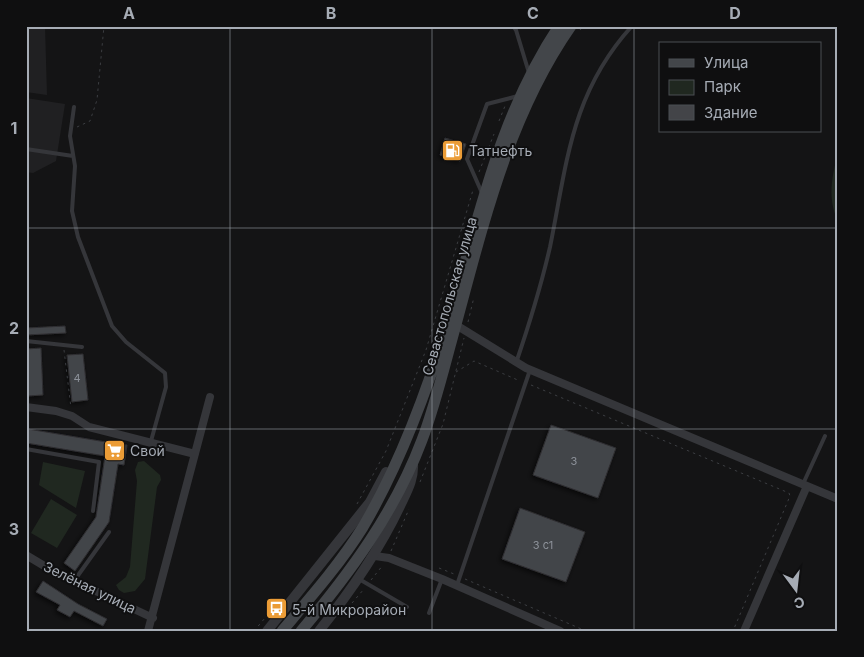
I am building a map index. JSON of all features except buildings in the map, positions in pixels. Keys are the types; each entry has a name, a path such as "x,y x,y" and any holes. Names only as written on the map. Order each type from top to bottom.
{"main road":[{"name":"Севастопольская улица","path":"282,631 337,563 362,528 400,456 448,323 492,163 520,95 559,26"},
{"name":"Севастопольская улица","path":"301,631 349,571 388,510 413,461 433,407 489,208 511,140 546,65 571,26"}],"street":[{"path":"456,325 530,370 838,499"},
{"path":"148,631 154,618 210,397"},
{"path":"26,408 56,411 72,416 89,427 151,441 195,454"},
{"path":"267,631 370,502 388,468 400,456"},
{"path":"319,631 375,556 411,482 414,472 413,461"},
{"path":"744,631 804,486"},
{"name":"Зелёная улица","path":"26,555 74,581 154,618"},
{"path":"375,556 388,558 457,585 560,631"}],"lane":[{"path":"513,26 518,28 530,77"},
{"path":"516,363 536,304 579,110 595,75 632,26"},
{"path":"483,196 477,178 467,159 487,104 520,95"},
{"path":"74,107 70,136 75,166 72,211 78,237 112,326 126,342 165,373 166,387 151,441"},
{"path":"26,149 73,156"},
{"path":"26,341 82,347"},
{"path":"457,585 530,370"},
{"path":"804,486 825,436"},
{"path":"26,449 100,462 93,510"},
{"path":"74,581 109,532"},
{"path":"359,579 406,607"},
{"path":"429,613 442,579"}],"path":[{"path":"81,126 90,121 96,100 104,26"},
{"path":"498,123 508,99"},
{"path":"354,508 386,451 426,350 477,178 495,132"},
{"path":"63,345 72,416"},
{"path":"455,374 474,362 789,493 790,496 733,631"},
{"path":"439,568 586,631"},
{"path":"254,631 267,616"}],"shaded area":[{"path":"26,26 45,26 47,95 26,92"},
{"path":"26,98 65,104 56,161 33,173 26,172"}],"green space":[{"path":"838,153 838,221 833,204 832,179"},
{"path":"144,461 160,475 161,480 157,487 145,579 135,591 124,593 116,585 126,577 130,567 137,481 135,470 138,462"},
{"path":"43,462 85,471 76,508 39,485"},
{"path":"51,499 77,515 57,548 31,533"}],"place":[{"name":"Татнефть","path":"453,150"},
{"name":"Свой","path":"114,450"},
{"name":"5-й Микрорайон","path":"276,609"}]}
